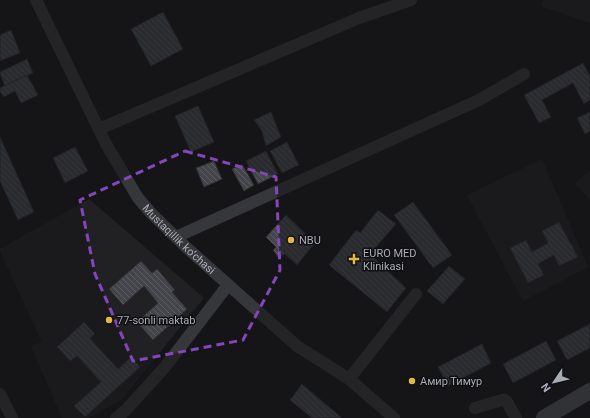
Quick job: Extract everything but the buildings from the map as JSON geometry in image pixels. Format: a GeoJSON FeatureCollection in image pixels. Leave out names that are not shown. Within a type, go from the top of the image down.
{"type":"FeatureCollection","features":[{"type":"Feature","properties":{"kind":"main road"},"geometry":{"type":"LineString","coordinates":[[544,418],[590,391]]}},
{"type":"Feature","properties":{"kind":"street","name":"Mustaqillik ko‘chasi"},"geometry":{"type":"LineString","coordinates":[[36,0],[106,144],[138,198],[151,213],[187,248],[297,346],[349,379],[394,418]]}},
{"type":"Feature","properties":{"kind":"street"},"geometry":{"type":"LineString","coordinates":[[99,129],[359,18],[412,0]]}},
{"type":"Feature","properties":{"kind":"street"},"geometry":{"type":"LineString","coordinates":[[176,237],[479,100],[524,74]]}},
{"type":"Feature","properties":{"kind":"street"},"geometry":{"type":"LineString","coordinates":[[116,418],[125,411],[165,367],[228,285]]}},
{"type":"Feature","properties":{"kind":"street"},"geometry":{"type":"LineString","coordinates":[[349,379],[416,294]]}},
{"type":"Feature","properties":{"kind":"street"},"geometry":{"type":"LineString","coordinates":[[0,394],[12,418]]}},
{"type":"Feature","properties":{"kind":"street"},"geometry":{"type":"LineString","coordinates":[[475,408],[505,400],[508,402],[516,418]]}},
{"type":"Feature","properties":{"kind":"highlighted area"},"geometry":{"type":"Polygon","coordinates":[[[185,151],[276,177],[280,270],[243,340],[133,361],[95,274],[80,200],[185,151]]]}},
{"type":"Feature","properties":{"kind":"shaded area"},"geometry":{"type":"Polygon","coordinates":[[[543,0],[590,0],[590,23],[541,6],[543,0]]]}},
{"type":"Feature","properties":{"kind":"shaded area"},"geometry":{"type":"Polygon","coordinates":[[[542,159],[588,267],[523,301],[467,195],[542,159]]]}},
{"type":"Feature","properties":{"kind":"shaded area"},"geometry":{"type":"Polygon","coordinates":[[[590,171],[590,200],[575,183],[590,171]]]}},
{"type":"Feature","properties":{"kind":"shaded area","name":"77-sonli maktab"},"geometry":{"type":"Polygon","coordinates":[[[89,199],[204,298],[121,400],[89,418],[62,418],[31,346],[42,342],[0,249],[89,199]]]}},
{"type":"Feature","properties":{"kind":"place","name":"NBU"},"geometry":{"type":"Point","coordinates":[291,240]}},
{"type":"Feature","properties":{"kind":"place","name":"EURO MED Klinikasi"},"geometry":{"type":"Point","coordinates":[354,259]}},
{"type":"Feature","properties":{"kind":"place","name":"77-sonli maktab"},"geometry":{"type":"Point","coordinates":[109,320]}},
{"type":"Feature","properties":{"kind":"place","name":"Амир Тимур"},"geometry":{"type":"Point","coordinates":[412,381]}}]}
